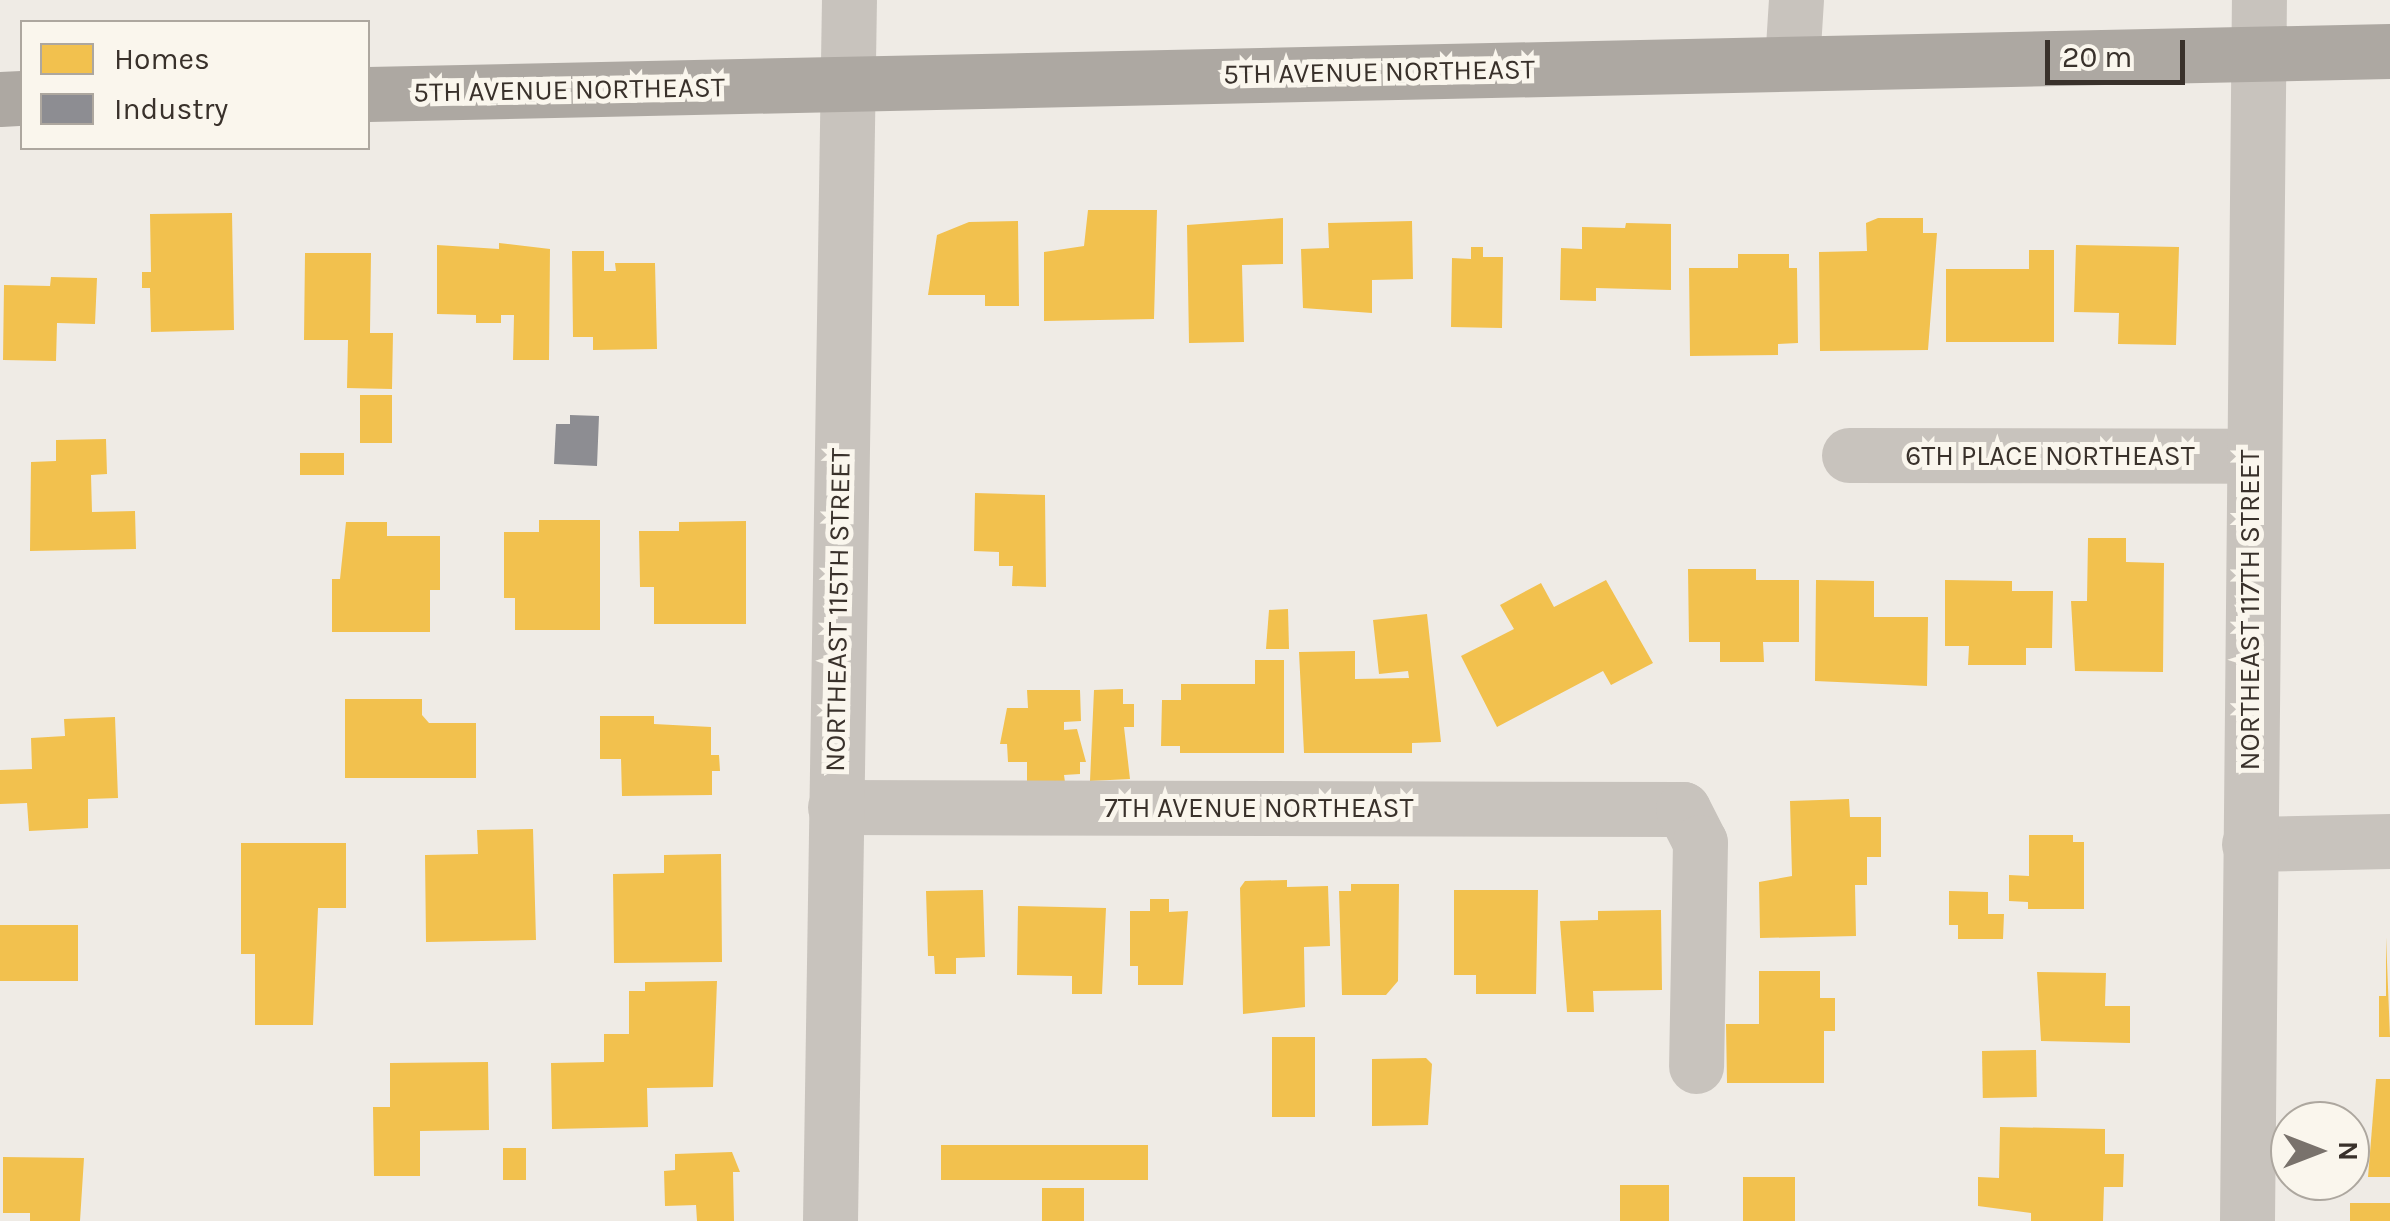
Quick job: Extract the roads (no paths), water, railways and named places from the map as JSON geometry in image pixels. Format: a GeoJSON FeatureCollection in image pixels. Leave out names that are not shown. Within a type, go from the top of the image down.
{"type":"FeatureCollection","features":[{"type":"Feature","properties":{"kind":"main road","name":"5TH AVENUE NORTHEAST"},"geometry":{"type":"LineString","coordinates":[[370,94],[2390,51]]}},
{"type":"Feature","properties":{"kind":"street","name":"NORTHEAST 115TH STREET"},"geometry":{"type":"LineString","coordinates":[[830,1221],[849,0]]}},
{"type":"Feature","properties":{"kind":"street"},"geometry":{"type":"LineString","coordinates":[[1792,63],[1796,0]]}},
{"type":"Feature","properties":{"kind":"street","name":"NORTHEAST 117TH STREET"},"geometry":{"type":"LineString","coordinates":[[2247,1221],[2251,456],[2259,0]]}},
{"type":"Feature","properties":{"kind":"street","name":"6TH PLACE NORTHEAST"},"geometry":{"type":"LineString","coordinates":[[1848,456],[2251,456]]}},
{"type":"Feature","properties":{"kind":"street","name":"7TH AVENUE NORTHEAST"},"geometry":{"type":"LineString","coordinates":[[835,808],[1683,810],[1700,842],[1696,1066]]}},
{"type":"Feature","properties":{"kind":"street"},"geometry":{"type":"LineString","coordinates":[[2249,844],[2390,841]]}}]}
